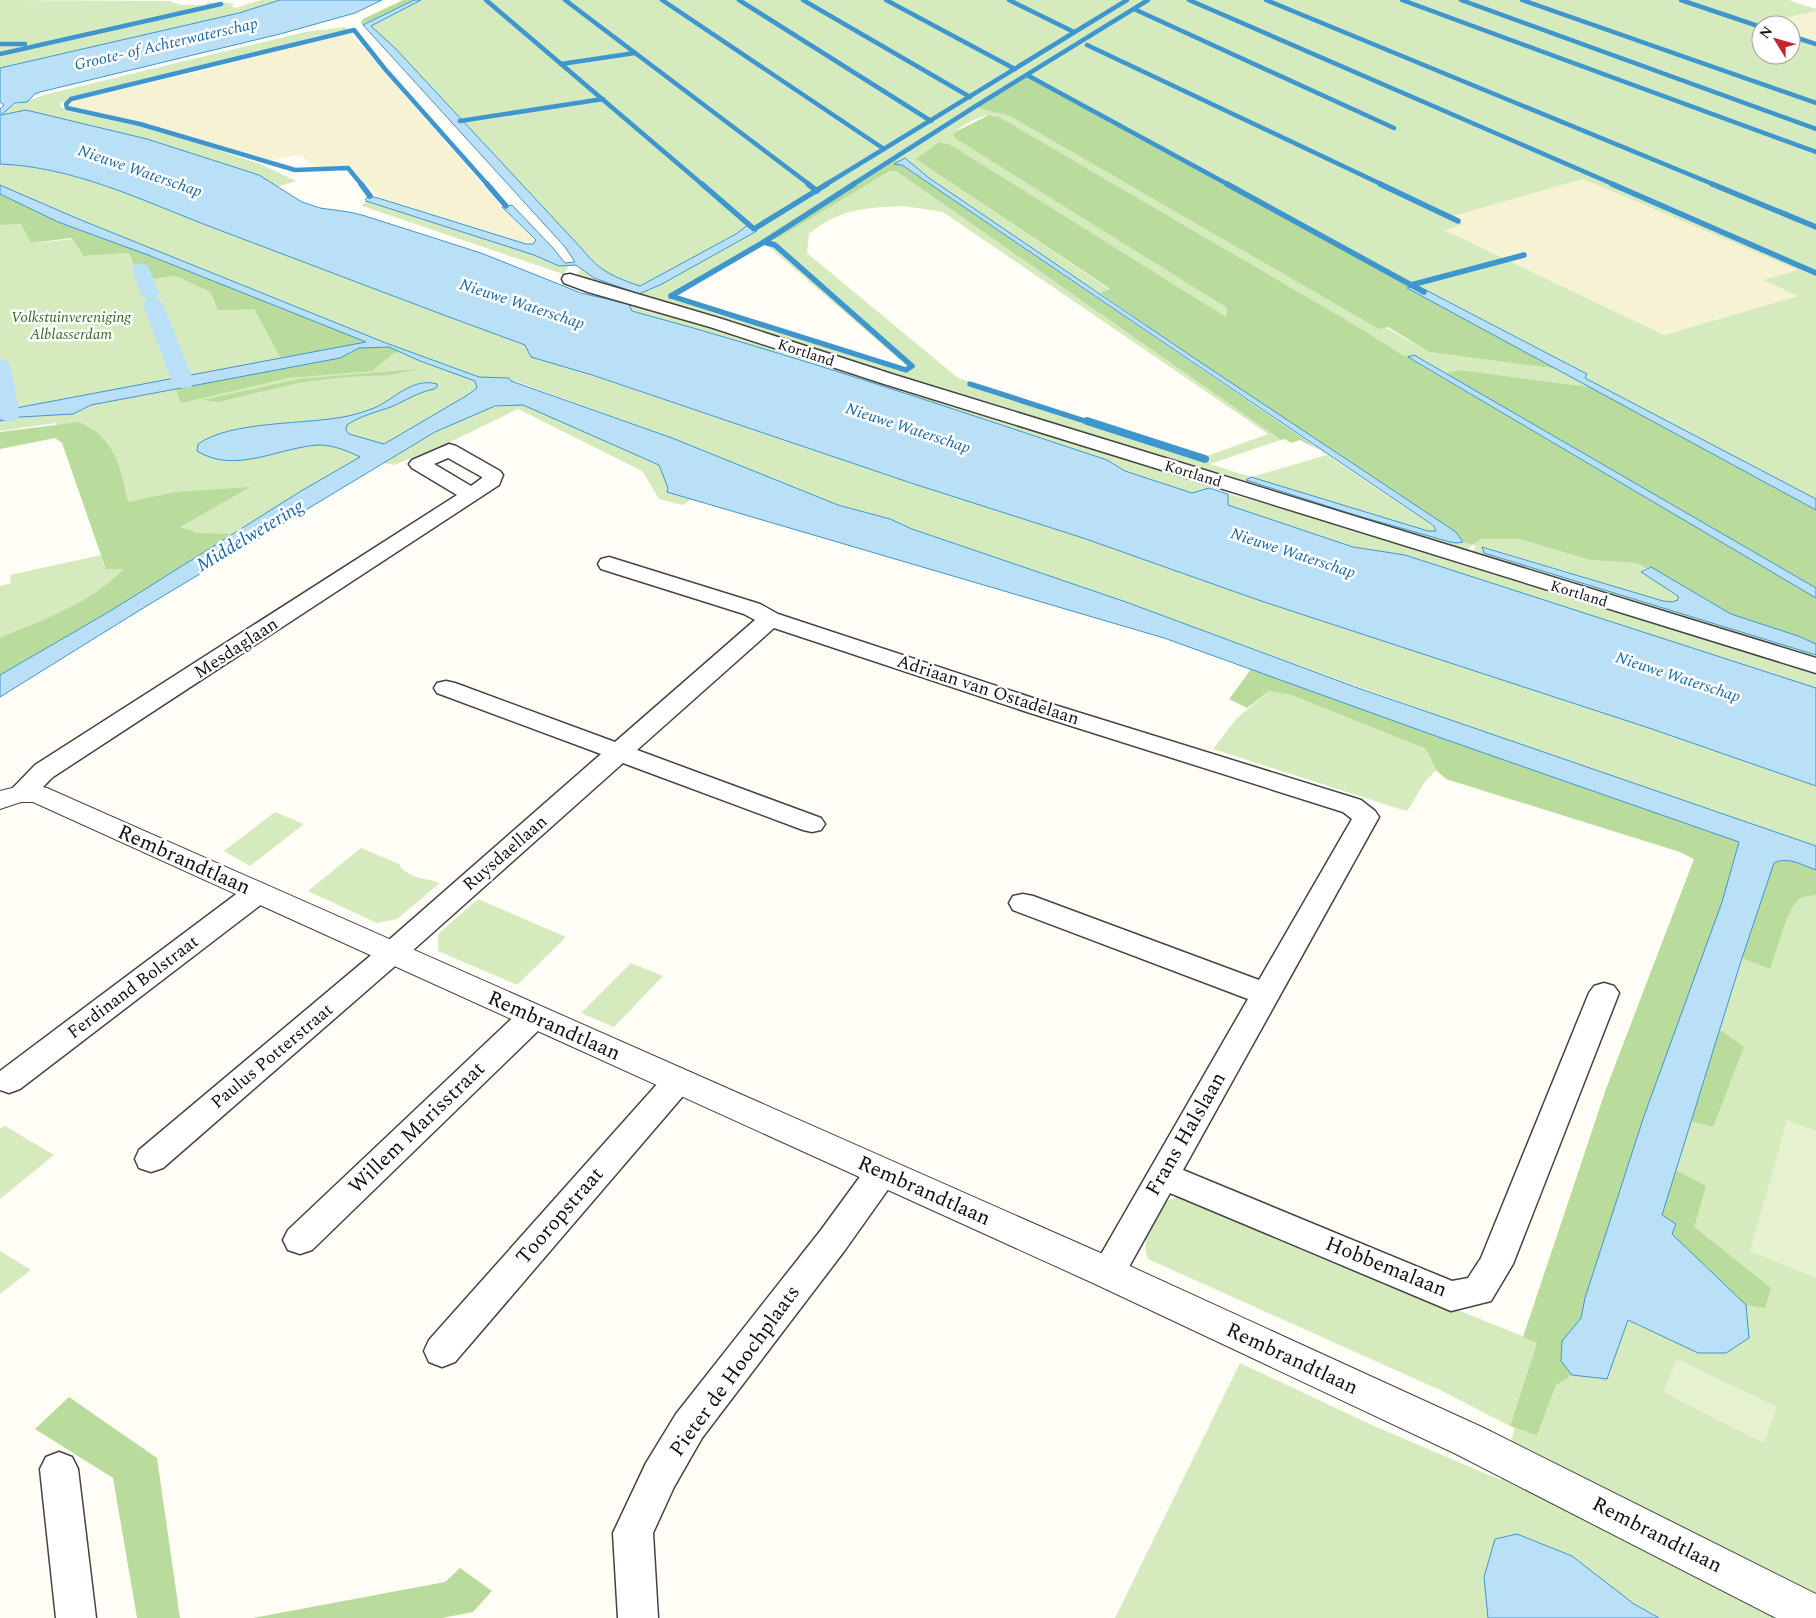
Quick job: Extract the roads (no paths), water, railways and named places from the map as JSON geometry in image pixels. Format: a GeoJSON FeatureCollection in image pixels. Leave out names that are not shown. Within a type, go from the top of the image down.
{"type":"FeatureCollection","features":[{"type":"Feature","properties":{"kind":"street","name":"Kortland"},"geometry":{"type":"LineString","coordinates":[[570,279],[594,288],[716,323],[888,380],[1816,666]]}},
{"type":"Feature","properties":{"kind":"street","name":"Mesdaglaan"},"geometry":{"type":"LineString","coordinates":[[10,797],[44,771],[295,610],[471,494]]}},
{"type":"Feature","properties":{"kind":"street","name":"Adriaan van Ostadelaan"},"geometry":{"type":"LineString","coordinates":[[609,564],[752,609],[770,619],[1045,710],[1352,806],[1366,817]]}},
{"type":"Feature","properties":{"kind":"street","name":"Ruysdaellaan"},"geometry":{"type":"LineString","coordinates":[[392,953],[770,619]]}},
{"type":"Feature","properties":{"kind":"street"},"geometry":{"type":"LineString","coordinates":[[446,688],[812,824]]}},
{"type":"Feature","properties":{"kind":"street","name":"Rembrandtlaan"},"geometry":{"type":"LineString","coordinates":[[10,797],[37,794],[1108,1273],[1470,1442],[1816,1616]]}},
{"type":"Feature","properties":{"kind":"street","name":"Frans Halslaan"},"geometry":{"type":"LineString","coordinates":[[1108,1273],[1366,817]]}},
{"type":"Feature","properties":{"kind":"street","name":"Ferdinand Bolstraat"},"geometry":{"type":"LineString","coordinates":[[10,1081],[257,893]]}},
{"type":"Feature","properties":{"kind":"street"},"geometry":{"type":"LineString","coordinates":[[1023,903],[1266,994]]}},
{"type":"Feature","properties":{"kind":"street","name":"Paulus Potterstraat"},"geometry":{"type":"LineString","coordinates":[[151,1159],[392,953]]}},
{"type":"Feature","properties":{"kind":"street","name":"Hobbemalaan"},"geometry":{"type":"LineString","coordinates":[[1162,1175],[1451,1296],[1478,1291],[1496,1264],[1604,993]]}},
{"type":"Feature","properties":{"kind":"street","name":"Willem Marisstraat"},"geometry":{"type":"LineString","coordinates":[[300,1240],[533,1016]]}},
{"type":"Feature","properties":{"kind":"street","name":"Tooropstraat"},"geometry":{"type":"LineString","coordinates":[[442,1351],[678,1081]]}},
{"type":"Feature","properties":{"kind":"street","name":"Pieter de Hoochplaats"},"geometry":{"type":"LineString","coordinates":[[638,1618],[633,1533],[660,1474],[689,1426],[833,1240],[882,1172]]}},
{"type":"Feature","properties":{"kind":"street"},"geometry":{"type":"LineString","coordinates":[[59,1469],[76,1618]]}},
{"type":"Feature","properties":{"kind":"water"},"geometry":{"type":"Polygon","coordinates":[[[280,0],[382,0],[355,13],[280,34],[40,92],[27,102],[15,103],[1,115],[26,110],[147,139],[259,175],[302,202],[320,208],[362,215],[481,253],[581,293],[629,304],[632,311],[752,345],[930,401],[1107,460],[1125,471],[1192,493],[1209,488],[1228,494],[1228,505],[1353,547],[1405,555],[1816,688],[1816,786],[1649,728],[1261,601],[1083,538],[914,484],[592,375],[531,357],[525,345],[105,186],[54,171],[0,164],[0,109],[4,105],[0,102],[0,68],[239,13],[280,0]]]}},
{"type":"Feature","properties":{"kind":"water"},"geometry":{"type":"Polygon","coordinates":[[[414,0],[421,0],[371,26],[395,48],[602,269],[616,277],[640,286],[736,234],[749,224],[757,231],[662,284],[639,294],[594,278],[576,265],[559,266],[534,255],[366,201],[366,198],[370,196],[378,198],[526,244],[533,244],[536,240],[502,207],[512,205],[565,263],[575,262],[565,247],[363,25],[414,0]]]}},
{"type":"Feature","properties":{"kind":"water"},"geometry":{"type":"Polygon","coordinates":[[[905,158],[929,178],[1200,362],[1456,532],[1463,542],[1450,542],[1355,515],[1246,480],[1251,477],[1428,531],[1436,531],[1434,526],[902,165],[894,164],[905,158]]]}},
{"type":"Feature","properties":{"kind":"water","name":"Middelwetering"},"geometry":{"type":"Polygon","coordinates":[[[0,185],[76,218],[386,343],[479,377],[509,378],[511,381],[672,438],[838,505],[890,519],[912,529],[1126,602],[1358,688],[1816,846],[1816,870],[1784,860],[1774,863],[1742,958],[1662,1215],[1676,1224],[1672,1234],[1746,1305],[1749,1338],[1726,1353],[1698,1353],[1628,1320],[1607,1379],[1572,1375],[1561,1361],[1562,1341],[1581,1318],[1585,1298],[1644,1116],[1722,902],[1739,842],[1444,739],[1164,638],[667,492],[668,488],[659,465],[523,405],[495,406],[435,432],[0,697],[0,675],[112,610],[301,491],[360,457],[330,446],[319,445],[258,458],[227,460],[212,458],[197,451],[198,444],[213,436],[250,427],[331,419],[351,415],[374,408],[412,386],[428,383],[437,384],[437,387],[434,389],[347,425],[346,430],[349,434],[384,444],[477,388],[475,381],[420,361],[389,347],[359,348],[340,358],[91,405],[73,414],[20,417],[0,421],[0,411],[366,342],[148,255],[58,222],[0,194],[0,185]]]}},
{"type":"Feature","properties":{"kind":"water"},"geometry":{"type":"Polygon","coordinates":[[[1418,286],[1587,374],[1585,378],[1816,499],[1816,510],[1407,288],[1418,286]]]}},
{"type":"Feature","properties":{"kind":"water"},"geometry":{"type":"Polygon","coordinates":[[[1414,355],[1816,588],[1816,598],[1408,357],[1414,355]]]}},
{"type":"Feature","properties":{"kind":"water"},"geometry":{"type":"Polygon","coordinates":[[[1482,547],[1663,601],[1672,602],[1678,600],[1678,596],[1641,572],[1651,567],[1731,614],[1798,636],[1816,644],[1816,655],[1484,553],[1482,547]]]}},
{"type":"Feature","properties":{"kind":"water"},"geometry":{"type":"Polygon","coordinates":[[[1517,1534],[1572,1556],[1634,1604],[1659,1618],[1488,1618],[1484,1577],[1495,1539],[1517,1534]]]}},
{"type":"Feature","properties":{"kind":"waterway"},"geometry":{"type":"LineString","coordinates":[[486,0],[561,64]]}},
{"type":"Feature","properties":{"kind":"waterway"},"geometry":{"type":"LineString","coordinates":[[565,0],[810,185]]}},
{"type":"Feature","properties":{"kind":"waterway"},"geometry":{"type":"LineString","coordinates":[[662,0],[884,149]]}},
{"type":"Feature","properties":{"kind":"waterway"},"geometry":{"type":"LineString","coordinates":[[739,0],[930,121]]}},
{"type":"Feature","properties":{"kind":"waterway"},"geometry":{"type":"LineString","coordinates":[[803,0],[969,97]]}},
{"type":"Feature","properties":{"kind":"waterway"},"geometry":{"type":"LineString","coordinates":[[886,0],[1015,69]]}},
{"type":"Feature","properties":{"kind":"waterway"},"geometry":{"type":"LineString","coordinates":[[1009,0],[1074,32]]}},
{"type":"Feature","properties":{"kind":"waterway"},"geometry":{"type":"LineString","coordinates":[[1015,69],[1127,0]]}},
{"type":"Feature","properties":{"kind":"waterway"},"geometry":{"type":"LineString","coordinates":[[852,185],[1148,0]]}},
{"type":"Feature","properties":{"kind":"waterway"},"geometry":{"type":"LineString","coordinates":[[1189,0],[1615,185]]}},
{"type":"Feature","properties":{"kind":"waterway"},"geometry":{"type":"LineString","coordinates":[[1266,0],[1715,185]]}},
{"type":"Feature","properties":{"kind":"waterway"},"geometry":{"type":"LineString","coordinates":[[1402,0],[1816,152]]}},
{"type":"Feature","properties":{"kind":"waterway"},"geometry":{"type":"LineString","coordinates":[[1461,0],[1816,129]]}},
{"type":"Feature","properties":{"kind":"waterway"},"geometry":{"type":"LineString","coordinates":[[1522,0],[1816,103]]}},
{"type":"Feature","properties":{"kind":"waterway"},"geometry":{"type":"LineString","coordinates":[[1681,0],[1751,24]]}},
{"type":"Feature","properties":{"kind":"waterway"},"geometry":{"type":"LineString","coordinates":[[0,54],[221,4]]}},
{"type":"Feature","properties":{"kind":"waterway"},"geometry":{"type":"LineString","coordinates":[[1134,9],[1394,128]]}},
{"type":"Feature","properties":{"kind":"waterway"},"geometry":{"type":"LineString","coordinates":[[362,185],[348,168],[295,170],[140,124],[67,108],[66,104],[71,99],[354,30],[385,69],[488,185]]}},
{"type":"Feature","properties":{"kind":"waterway"},"geometry":{"type":"LineString","coordinates":[[1801,39],[1816,44]]}},
{"type":"Feature","properties":{"kind":"waterway"},"geometry":{"type":"LineString","coordinates":[[0,44],[25,44]]}},
{"type":"Feature","properties":{"kind":"waterway"},"geometry":{"type":"LineString","coordinates":[[1087,45],[1383,185]]}},
{"type":"Feature","properties":{"kind":"waterway"},"geometry":{"type":"LineString","coordinates":[[561,64],[635,53]]}},
{"type":"Feature","properties":{"kind":"waterway"},"geometry":{"type":"LineString","coordinates":[[561,64],[602,99]]}},
{"type":"Feature","properties":{"kind":"waterway"},"geometry":{"type":"LineString","coordinates":[[969,97],[1015,69]]}},
{"type":"Feature","properties":{"kind":"waterway"},"geometry":{"type":"LineString","coordinates":[[1027,75],[1229,185]]}},
{"type":"Feature","properties":{"kind":"waterway"},"geometry":{"type":"LineString","coordinates":[[930,121],[969,97]]}},
{"type":"Feature","properties":{"kind":"waterway"},"geometry":{"type":"LineString","coordinates":[[460,121],[602,99]]}},
{"type":"Feature","properties":{"kind":"waterway"},"geometry":{"type":"LineString","coordinates":[[602,99],[703,185]]}},
{"type":"Feature","properties":{"kind":"waterway"},"geometry":{"type":"LineString","coordinates":[[884,149],[930,121]]}},
{"type":"Feature","properties":{"kind":"waterway"},"geometry":{"type":"LineString","coordinates":[[825,185],[884,149]]}},
{"type":"Feature","properties":{"kind":"waterway"},"geometry":{"type":"LineString","coordinates":[[361,184],[370,196]]}},
{"type":"Feature","properties":{"kind":"waterway"},"geometry":{"type":"LineString","coordinates":[[487,184],[506,206]]}},
{"type":"Feature","properties":{"kind":"waterway"},"geometry":{"type":"LineString","coordinates":[[702,184],[754,229],[816,191]]}},
{"type":"Feature","properties":{"kind":"waterway"},"geometry":{"type":"LineString","coordinates":[[808,184],[816,191]]}},
{"type":"Feature","properties":{"kind":"waterway"},"geometry":{"type":"LineString","coordinates":[[816,191],[827,184]]}},
{"type":"Feature","properties":{"kind":"waterway"},"geometry":{"type":"LineString","coordinates":[[764,242],[854,184]]}},
{"type":"Feature","properties":{"kind":"waterway"},"geometry":{"type":"LineString","coordinates":[[1227,184],[1411,285]]}},
{"type":"Feature","properties":{"kind":"waterway"},"geometry":{"type":"LineString","coordinates":[[1380,184],[1458,221]]}},
{"type":"Feature","properties":{"kind":"waterway"},"geometry":{"type":"LineString","coordinates":[[1612,184],[1816,273]]}},
{"type":"Feature","properties":{"kind":"waterway"},"geometry":{"type":"LineString","coordinates":[[1712,184],[1816,227]]}},
{"type":"Feature","properties":{"kind":"waterway"},"geometry":{"type":"LineString","coordinates":[[764,242],[775,245],[912,366],[906,370],[671,296],[764,242]]}},
{"type":"Feature","properties":{"kind":"waterway"},"geometry":{"type":"LineString","coordinates":[[1411,285],[1524,255]]}},
{"type":"Feature","properties":{"kind":"waterway"},"geometry":{"type":"LineString","coordinates":[[141,269],[149,293]]}},
{"type":"Feature","properties":{"kind":"waterway"},"geometry":{"type":"LineString","coordinates":[[1411,285],[1424,292]]}},
{"type":"Feature","properties":{"kind":"waterway"},"geometry":{"type":"LineString","coordinates":[[153,304],[183,382]]}},
{"type":"Feature","properties":{"kind":"waterway"},"geometry":{"type":"LineString","coordinates":[[0,365],[9,415]]}},
{"type":"Feature","properties":{"kind":"waterway"},"geometry":{"type":"LineString","coordinates":[[970,384],[1091,423]]}},
{"type":"Feature","properties":{"kind":"waterway"},"geometry":{"type":"LineString","coordinates":[[1087,421],[1205,459]]}},
{"type":"Feature","properties":{"kind":"water label","name":"Groote- of Achterwaterschap"},"geometry":{"type":"Point","coordinates":[166,44]}},
{"type":"Feature","properties":{"kind":"water label","name":"Nieuwe Waterschap"},"geometry":{"type":"Point","coordinates":[140,171]}},
{"type":"Feature","properties":{"kind":"water label","name":"Nieuwe Waterschap"},"geometry":{"type":"Point","coordinates":[522,304]}},
{"type":"Feature","properties":{"kind":"water label","name":"Nieuwe Waterschap"},"geometry":{"type":"Point","coordinates":[908,428]}},
{"type":"Feature","properties":{"kind":"water label","name":"Nieuwe Waterschap"},"geometry":{"type":"Point","coordinates":[1293,553]}},
{"type":"Feature","properties":{"kind":"water label","name":"Nieuwe Waterschap"},"geometry":{"type":"Point","coordinates":[1678,677]}},
{"type":"Feature","properties":{"kind":"park label","name":"Volkstuinvereniging Alblasserdam"},"geometry":{"type":"Point","coordinates":[71,326]}}]}
